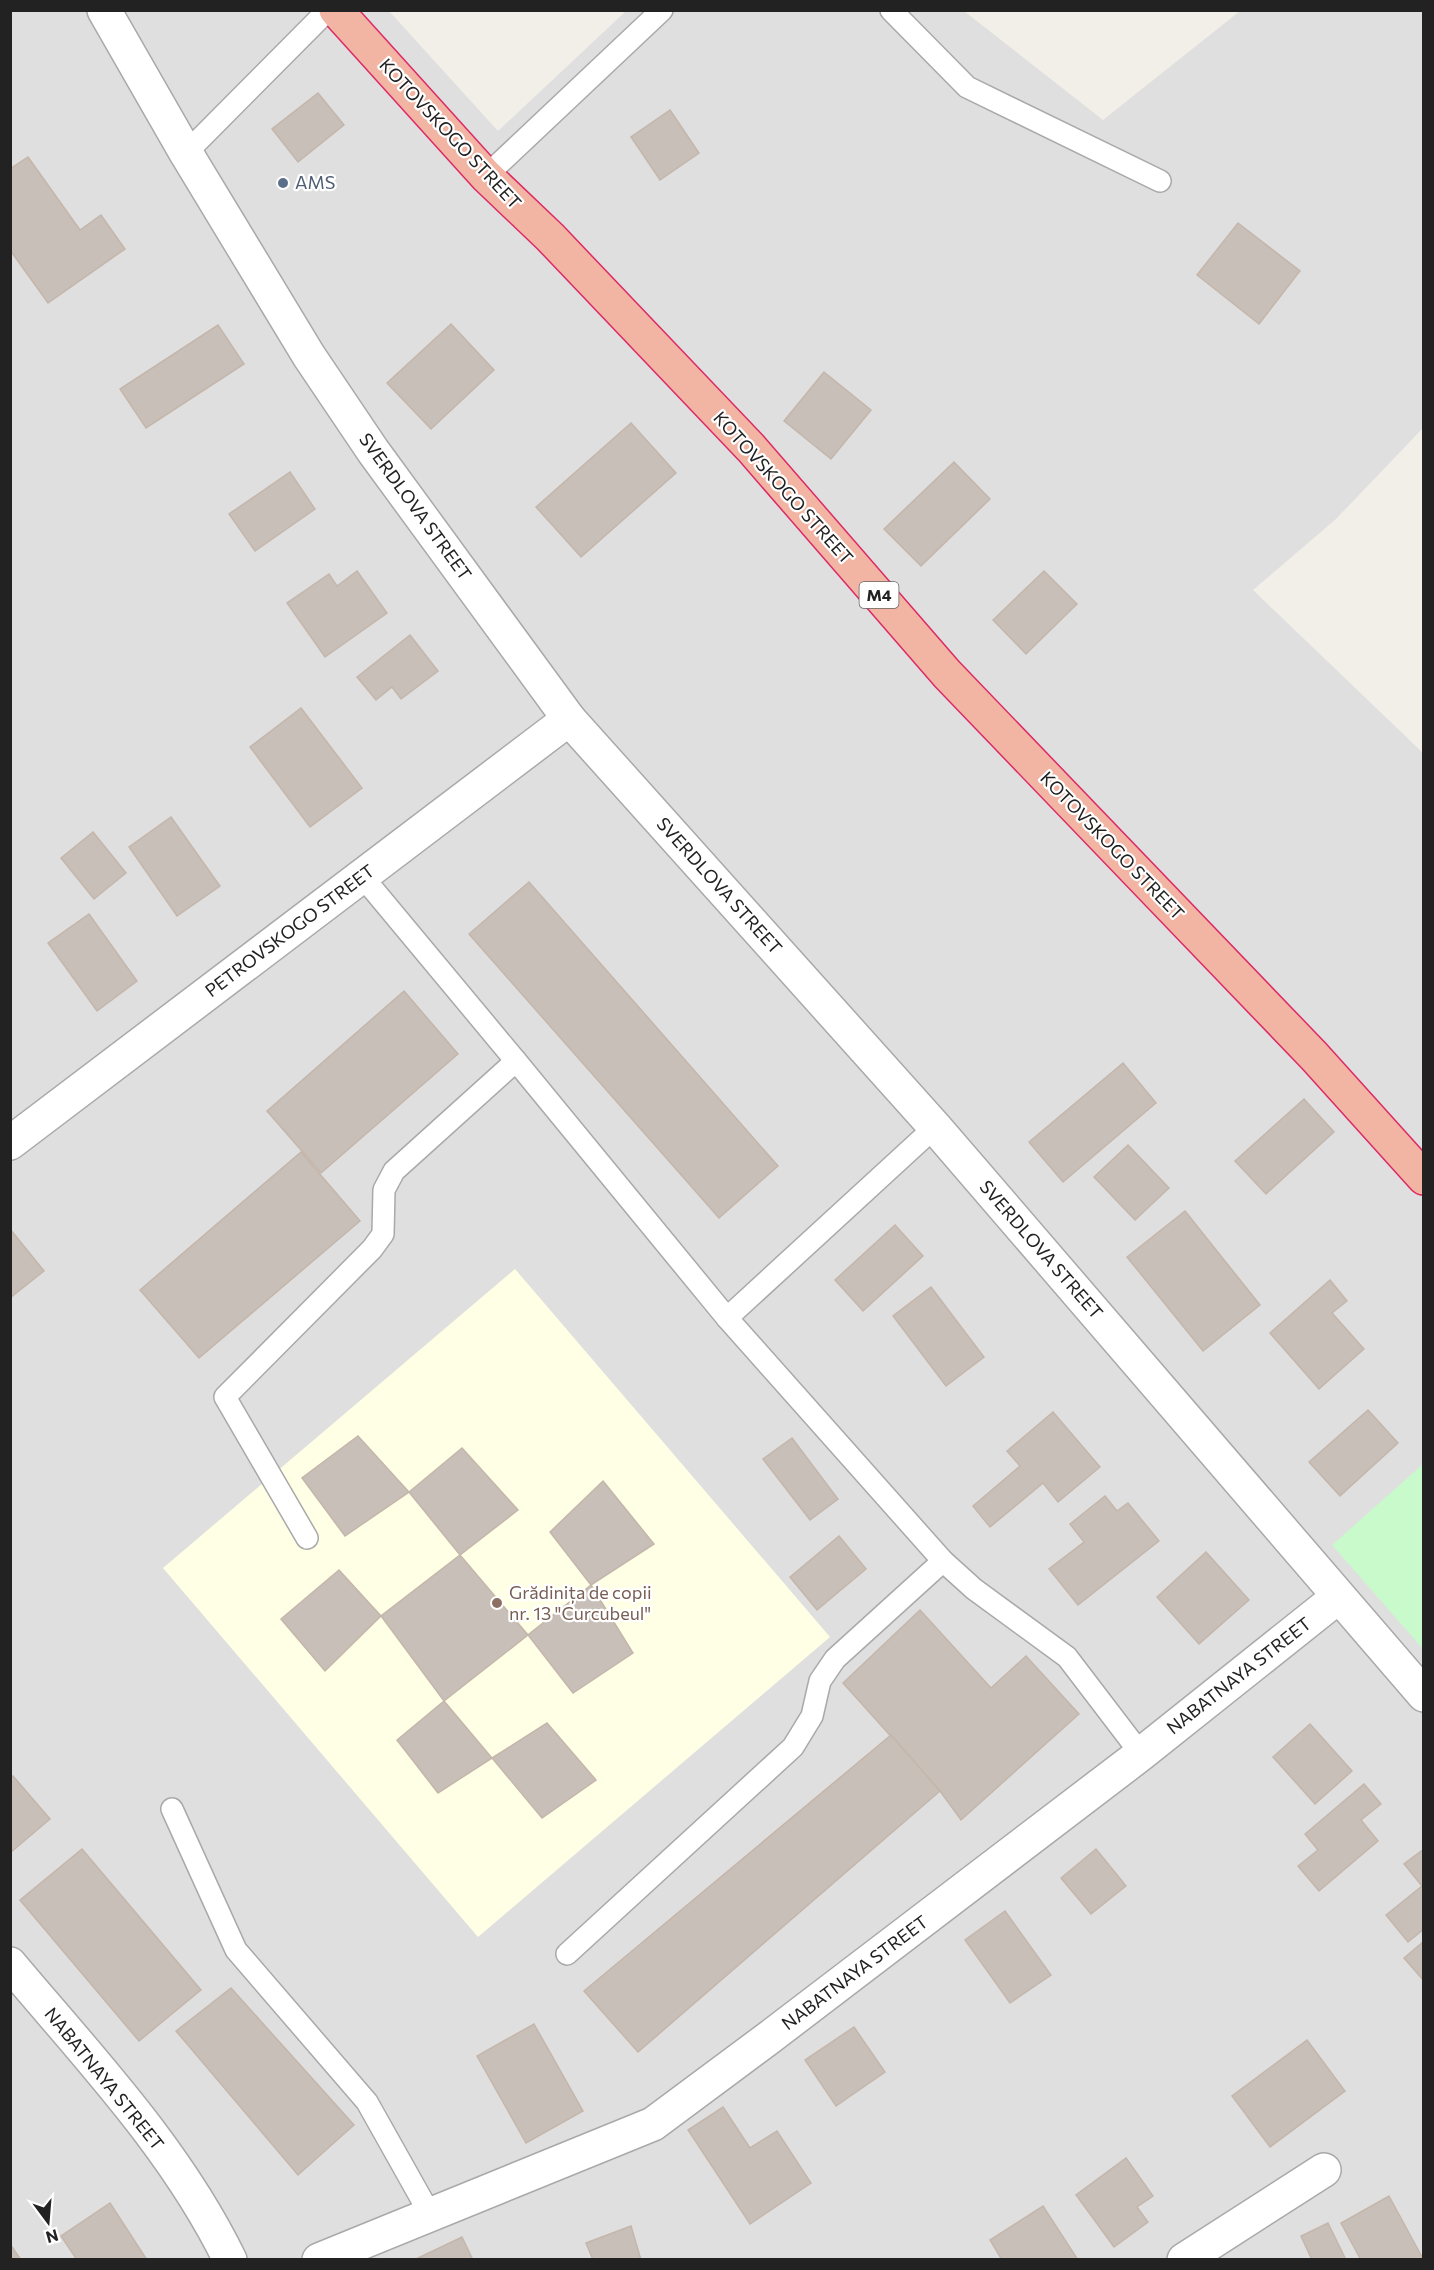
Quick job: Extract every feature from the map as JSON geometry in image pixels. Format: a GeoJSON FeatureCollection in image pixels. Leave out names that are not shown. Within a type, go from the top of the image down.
{"type":"FeatureCollection","features":[{"type":"Feature","properties":{"kind":"highway","name":"KOTOVSKOGO STREET"},"geometry":{"type":"LineString","coordinates":[[336,10],[486,176],[550,237],[751,448],[946,674],[1314,1056],[1424,1178]]}},
{"type":"Feature","properties":{"kind":"street","name":"SVERDLOVA STREET"},"geometry":{"type":"LineString","coordinates":[[104,10],[186,153],[322,375],[373,451],[569,718],[935,1127],[1338,1598],[1424,1695]]}},
{"type":"Feature","properties":{"kind":"street","name":"PETROVSKOGO STREET"},"geometry":{"type":"LineString","coordinates":[[10,1143],[569,718]]}},
{"type":"Feature","properties":{"kind":"street","name":"NABATNAYA STREET"},"geometry":{"type":"LineString","coordinates":[[319,2259],[653,2124],[1141,1754],[1338,1598]]}},
{"type":"Feature","properties":{"kind":"street","name":"NABATNAYA STREET"},"geometry":{"type":"LineString","coordinates":[[10,1964],[152,2133],[217,2234],[230,2259]]}},
{"type":"Feature","properties":{"kind":"street"},"geometry":{"type":"LineString","coordinates":[[1184,2259],[1323,2170]]}},
{"type":"Feature","properties":{"kind":"lane"},"geometry":{"type":"LineString","coordinates":[[186,153],[328,10]]}},
{"type":"Feature","properties":{"kind":"lane"},"geometry":{"type":"LineString","coordinates":[[486,176],[662,10]]}},
{"type":"Feature","properties":{"kind":"lane"},"geometry":{"type":"LineString","coordinates":[[891,10],[967,87],[1160,182]]}},
{"type":"Feature","properties":{"kind":"lane"},"geometry":{"type":"LineString","coordinates":[[362,876],[727,1318],[943,1561],[974,1589],[1067,1658],[1141,1754]]}},
{"type":"Feature","properties":{"kind":"lane"},"geometry":{"type":"LineString","coordinates":[[307,1538],[225,1397],[372,1249],[383,1234],[384,1190],[394,1170],[516,1061]]}},
{"type":"Feature","properties":{"kind":"lane"},"geometry":{"type":"LineString","coordinates":[[727,1318],[935,1127]]}},
{"type":"Feature","properties":{"kind":"lane"},"geometry":{"type":"LineString","coordinates":[[567,1954],[793,1747],[812,1716],[820,1681],[835,1659],[943,1561]]}},
{"type":"Feature","properties":{"kind":"lane"},"geometry":{"type":"LineString","coordinates":[[172,1809],[236,1950],[367,2102],[430,2216]]}},
{"type":"Feature","properties":{"kind":"shaded area"},"geometry":{"type":"Polygon","coordinates":[[[11,11],[389,11],[498,131],[626,11],[964,11],[1103,120],[1240,11],[1423,11],[1423,428],[1336,519],[1253,590],[1423,753],[1423,2259],[11,2260],[11,11]]]}},
{"type":"Feature","properties":{"kind":"shaded area","name":"Grădinița de copii nr. 13 \"Curcubeul\""},"geometry":{"type":"Polygon","coordinates":[[[515,1269],[830,1637],[478,1937],[163,1568],[515,1269]]]}},
{"type":"Feature","properties":{"kind":"green space"},"geometry":{"type":"Polygon","coordinates":[[[1423,1464],[1423,1649],[1332,1545],[1423,1464]]]}},
{"type":"Feature","properties":{"kind":"building"},"geometry":{"type":"Polygon","coordinates":[[[318,93],[344,125],[298,162],[272,129],[318,93]]]}},
{"type":"Feature","properties":{"kind":"building"},"geometry":{"type":"Polygon","coordinates":[[[670,110],[699,153],[660,180],[631,137],[670,110]]]}},
{"type":"Feature","properties":{"kind":"building"},"geometry":{"type":"Polygon","coordinates":[[[28,157],[80,230],[101,215],[125,249],[48,303],[10,250],[10,169],[28,157]]]}},
{"type":"Feature","properties":{"kind":"building"},"geometry":{"type":"Polygon","coordinates":[[[1238,223],[1300,271],[1259,324],[1197,275],[1238,223]]]}},
{"type":"Feature","properties":{"kind":"building"},"geometry":{"type":"Polygon","coordinates":[[[451,324],[494,370],[431,429],[387,383],[451,324]]]}},
{"type":"Feature","properties":{"kind":"building"},"geometry":{"type":"Polygon","coordinates":[[[218,325],[244,364],[146,428],[120,389],[218,325]]]}},
{"type":"Feature","properties":{"kind":"building"},"geometry":{"type":"Polygon","coordinates":[[[824,372],[871,410],[831,459],[784,421],[824,372]]]}},
{"type":"Feature","properties":{"kind":"building"},"geometry":{"type":"Polygon","coordinates":[[[631,423],[676,473],[581,557],[536,507],[631,423]]]}},
{"type":"Feature","properties":{"kind":"building"},"geometry":{"type":"Polygon","coordinates":[[[954,462],[990,499],[921,566],[884,529],[954,462]]]}},
{"type":"Feature","properties":{"kind":"building"},"geometry":{"type":"Polygon","coordinates":[[[290,472],[315,509],[255,551],[229,514],[290,472]]]}},
{"type":"Feature","properties":{"kind":"building"},"geometry":{"type":"Polygon","coordinates":[[[357,571],[387,613],[325,657],[287,603],[329,574],[337,586],[357,571]]]}},
{"type":"Feature","properties":{"kind":"building"},"geometry":{"type":"Polygon","coordinates":[[[1044,571],[1077,604],[1026,654],[993,620],[1044,571]]]}},
{"type":"Feature","properties":{"kind":"building"},"geometry":{"type":"Polygon","coordinates":[[[410,635],[438,671],[401,699],[392,687],[376,700],[357,677],[410,635]]]}},
{"type":"Feature","properties":{"kind":"building"},"geometry":{"type":"Polygon","coordinates":[[[301,708],[362,788],[310,827],[250,747],[301,708]]]}},
{"type":"Feature","properties":{"kind":"building"},"geometry":{"type":"Polygon","coordinates":[[[171,817],[220,886],[177,916],[129,847],[171,817]]]}},
{"type":"Feature","properties":{"kind":"building"},"geometry":{"type":"Polygon","coordinates":[[[93,832],[126,873],[94,899],[61,858],[93,832]]]}},
{"type":"Feature","properties":{"kind":"building"},"geometry":{"type":"Polygon","coordinates":[[[529,882],[778,1166],[719,1218],[469,934],[529,882]]]}},
{"type":"Feature","properties":{"kind":"building"},"geometry":{"type":"Polygon","coordinates":[[[89,914],[137,981],[97,1011],[48,943],[89,914]]]}},
{"type":"Feature","properties":{"kind":"building"},"geometry":{"type":"Polygon","coordinates":[[[404,991],[458,1054],[321,1173],[267,1111],[404,991]]]}},
{"type":"Feature","properties":{"kind":"building"},"geometry":{"type":"Polygon","coordinates":[[[1123,1063],[1156,1103],[1063,1182],[1029,1142],[1123,1063]]]}},
{"type":"Feature","properties":{"kind":"building"},"geometry":{"type":"Polygon","coordinates":[[[1304,1099],[1334,1132],[1266,1194],[1235,1161],[1304,1099]]]}},
{"type":"Feature","properties":{"kind":"building"},"geometry":{"type":"Polygon","coordinates":[[[1128,1145],[1169,1188],[1135,1220],[1094,1177],[1128,1145]]]}},
{"type":"Feature","properties":{"kind":"building"},"geometry":{"type":"Polygon","coordinates":[[[301,1152],[360,1221],[199,1358],[140,1290],[301,1152]]]}},
{"type":"Feature","properties":{"kind":"building"},"geometry":{"type":"Polygon","coordinates":[[[1185,1211],[1260,1305],[1203,1351],[1127,1257],[1185,1211]]]}},
{"type":"Feature","properties":{"kind":"building"},"geometry":{"type":"Polygon","coordinates":[[[895,1225],[923,1256],[863,1311],[835,1280],[895,1225]]]}},
{"type":"Feature","properties":{"kind":"building"},"geometry":{"type":"Polygon","coordinates":[[[10,1229],[44,1271],[10,1298],[10,1229]]]}},
{"type":"Feature","properties":{"kind":"building"},"geometry":{"type":"Polygon","coordinates":[[[1330,1280],[1347,1301],[1332,1313],[1364,1349],[1319,1389],[1270,1333],[1330,1280]]]}},
{"type":"Feature","properties":{"kind":"building"},"geometry":{"type":"Polygon","coordinates":[[[931,1287],[984,1357],[946,1386],[893,1316],[931,1287]]]}},
{"type":"Feature","properties":{"kind":"building"},"geometry":{"type":"Polygon","coordinates":[[[1368,1410],[1398,1443],[1340,1496],[1309,1462],[1368,1410]]]}},
{"type":"Feature","properties":{"kind":"building"},"geometry":{"type":"Polygon","coordinates":[[[1053,1412],[1100,1467],[1058,1502],[1043,1483],[990,1527],[973,1506],[1020,1466],[1007,1451],[1053,1412]]]}},
{"type":"Feature","properties":{"kind":"building"},"geometry":{"type":"Polygon","coordinates":[[[358,1436],[409,1492],[345,1536],[302,1478],[358,1436]]]}},
{"type":"Feature","properties":{"kind":"building"},"geometry":{"type":"Polygon","coordinates":[[[792,1438],[838,1499],[810,1520],[763,1459],[792,1438]]]}},
{"type":"Feature","properties":{"kind":"building"},"geometry":{"type":"Polygon","coordinates":[[[462,1448],[518,1510],[460,1555],[409,1492],[462,1448]]]}},
{"type":"Feature","properties":{"kind":"building"},"geometry":{"type":"Polygon","coordinates":[[[603,1481],[654,1544],[591,1585],[550,1532],[603,1481]]]}},
{"type":"Feature","properties":{"kind":"building"},"geometry":{"type":"Polygon","coordinates":[[[1105,1496],[1117,1511],[1128,1503],[1159,1541],[1078,1605],[1049,1569],[1084,1542],[1070,1524],[1105,1496]]]}},
{"type":"Feature","properties":{"kind":"building"},"geometry":{"type":"Polygon","coordinates":[[[839,1536],[866,1569],[817,1610],[790,1577],[839,1536]]]}},
{"type":"Feature","properties":{"kind":"building"},"geometry":{"type":"Polygon","coordinates":[[[1206,1552],[1249,1600],[1199,1644],[1157,1597],[1206,1552]]]}},
{"type":"Feature","properties":{"kind":"building"},"geometry":{"type":"Polygon","coordinates":[[[460,1555],[528,1635],[444,1701],[381,1616],[460,1555]]]}},
{"type":"Feature","properties":{"kind":"building"},"geometry":{"type":"Polygon","coordinates":[[[339,1570],[381,1616],[325,1671],[281,1619],[339,1570]]]}},
{"type":"Feature","properties":{"kind":"building"},"geometry":{"type":"Polygon","coordinates":[[[591,1585],[633,1653],[573,1693],[528,1635],[591,1585]]]}},
{"type":"Feature","properties":{"kind":"building"},"geometry":{"type":"Polygon","coordinates":[[[920,1610],[991,1688],[1026,1656],[1079,1714],[961,1820],[940,1791],[843,1683],[920,1610]]]}},
{"type":"Feature","properties":{"kind":"building"},"geometry":{"type":"Polygon","coordinates":[[[444,1701],[492,1758],[438,1793],[397,1740],[444,1701]]]}},
{"type":"Feature","properties":{"kind":"building"},"geometry":{"type":"Polygon","coordinates":[[[547,1723],[596,1780],[542,1818],[492,1758],[547,1723]]]}},
{"type":"Feature","properties":{"kind":"building"},"geometry":{"type":"Polygon","coordinates":[[[1310,1724],[1352,1771],[1315,1804],[1273,1757],[1310,1724]]]}},
{"type":"Feature","properties":{"kind":"building"},"geometry":{"type":"Polygon","coordinates":[[[891,1735],[940,1791],[638,2052],[584,1991],[891,1735]]]}},
{"type":"Feature","properties":{"kind":"building"},"geometry":{"type":"Polygon","coordinates":[[[13,1776],[50,1819],[10,1853],[10,1778],[13,1776]]]}},
{"type":"Feature","properties":{"kind":"building"},"geometry":{"type":"Polygon","coordinates":[[[1364,1784],[1381,1804],[1361,1820],[1378,1841],[1319,1891],[1298,1866],[1318,1850],[1305,1834],[1364,1784]]]}},
{"type":"Feature","properties":{"kind":"building"},"geometry":{"type":"Polygon","coordinates":[[[82,1849],[201,1990],[139,2041],[20,1900],[82,1849]]]}},
{"type":"Feature","properties":{"kind":"building"},"geometry":{"type":"Polygon","coordinates":[[[1096,1849],[1126,1886],[1091,1914],[1061,1878],[1096,1849]]]}},
{"type":"Feature","properties":{"kind":"building"},"geometry":{"type":"Polygon","coordinates":[[[1424,1849],[1424,1929],[1408,1942],[1386,1915],[1422,1886],[1404,1864],[1424,1849]]]}},
{"type":"Feature","properties":{"kind":"building"},"geometry":{"type":"Polygon","coordinates":[[[1005,1911],[1051,1975],[1010,2003],[965,1940],[1005,1911]]]}},
{"type":"Feature","properties":{"kind":"building"},"geometry":{"type":"Polygon","coordinates":[[[1424,1941],[1424,1981],[1404,1958],[1424,1941]]]}},
{"type":"Feature","properties":{"kind":"building"},"geometry":{"type":"Polygon","coordinates":[[[231,1988],[354,2125],[298,2175],[176,2031],[231,1988]]]}},
{"type":"Feature","properties":{"kind":"building"},"geometry":{"type":"Polygon","coordinates":[[[534,2024],[583,2111],[526,2143],[477,2056],[534,2024]]]}},
{"type":"Feature","properties":{"kind":"building"},"geometry":{"type":"Polygon","coordinates":[[[854,2027],[885,2072],[836,2106],[805,2060],[854,2027]]]}},
{"type":"Feature","properties":{"kind":"building"},"geometry":{"type":"Polygon","coordinates":[[[1307,2040],[1345,2091],[1270,2147],[1232,2096],[1307,2040]]]}},
{"type":"Feature","properties":{"kind":"building"},"geometry":{"type":"Polygon","coordinates":[[[723,2107],[750,2148],[777,2131],[811,2183],[750,2224],[688,2130],[723,2107]]]}},
{"type":"Feature","properties":{"kind":"building"},"geometry":{"type":"Polygon","coordinates":[[[1126,2158],[1153,2196],[1137,2207],[1148,2222],[1114,2247],[1076,2195],[1126,2158]]]}},
{"type":"Feature","properties":{"kind":"building"},"geometry":{"type":"Polygon","coordinates":[[[1389,2196],[1422,2257],[1418,2260],[1361,2260],[1341,2223],[1389,2196]]]}},
{"type":"Feature","properties":{"kind":"building"},"geometry":{"type":"Polygon","coordinates":[[[110,2203],[147,2260],[77,2260],[61,2236],[110,2203]]]}},
{"type":"Feature","properties":{"kind":"building"},"geometry":{"type":"Polygon","coordinates":[[[1043,2206],[1078,2260],[1002,2260],[990,2240],[1043,2206]]]}},
{"type":"Feature","properties":{"kind":"building"},"geometry":{"type":"Polygon","coordinates":[[[1328,2223],[1346,2260],[1312,2260],[1301,2236],[1328,2223]]]}},
{"type":"Feature","properties":{"kind":"building"},"geometry":{"type":"Polygon","coordinates":[[[631,2226],[641,2260],[593,2260],[586,2243],[631,2226]]]}},
{"type":"Feature","properties":{"kind":"building"},"geometry":{"type":"Polygon","coordinates":[[[462,2237],[473,2260],[414,2260],[462,2237]]]}},
{"type":"Feature","properties":{"kind":"building"},"geometry":{"type":"Polygon","coordinates":[[[10,2244],[21,2260],[10,2260],[10,2244]]]}},
{"type":"Feature","properties":{"kind":"place","name":"AMS"},"geometry":{"type":"Point","coordinates":[283,183]}},
{"type":"Feature","properties":{"kind":"place","name":"Grădinița de copii nr. 13 \"Curcubeul\""},"geometry":{"type":"Point","coordinates":[497,1603]}}]}
